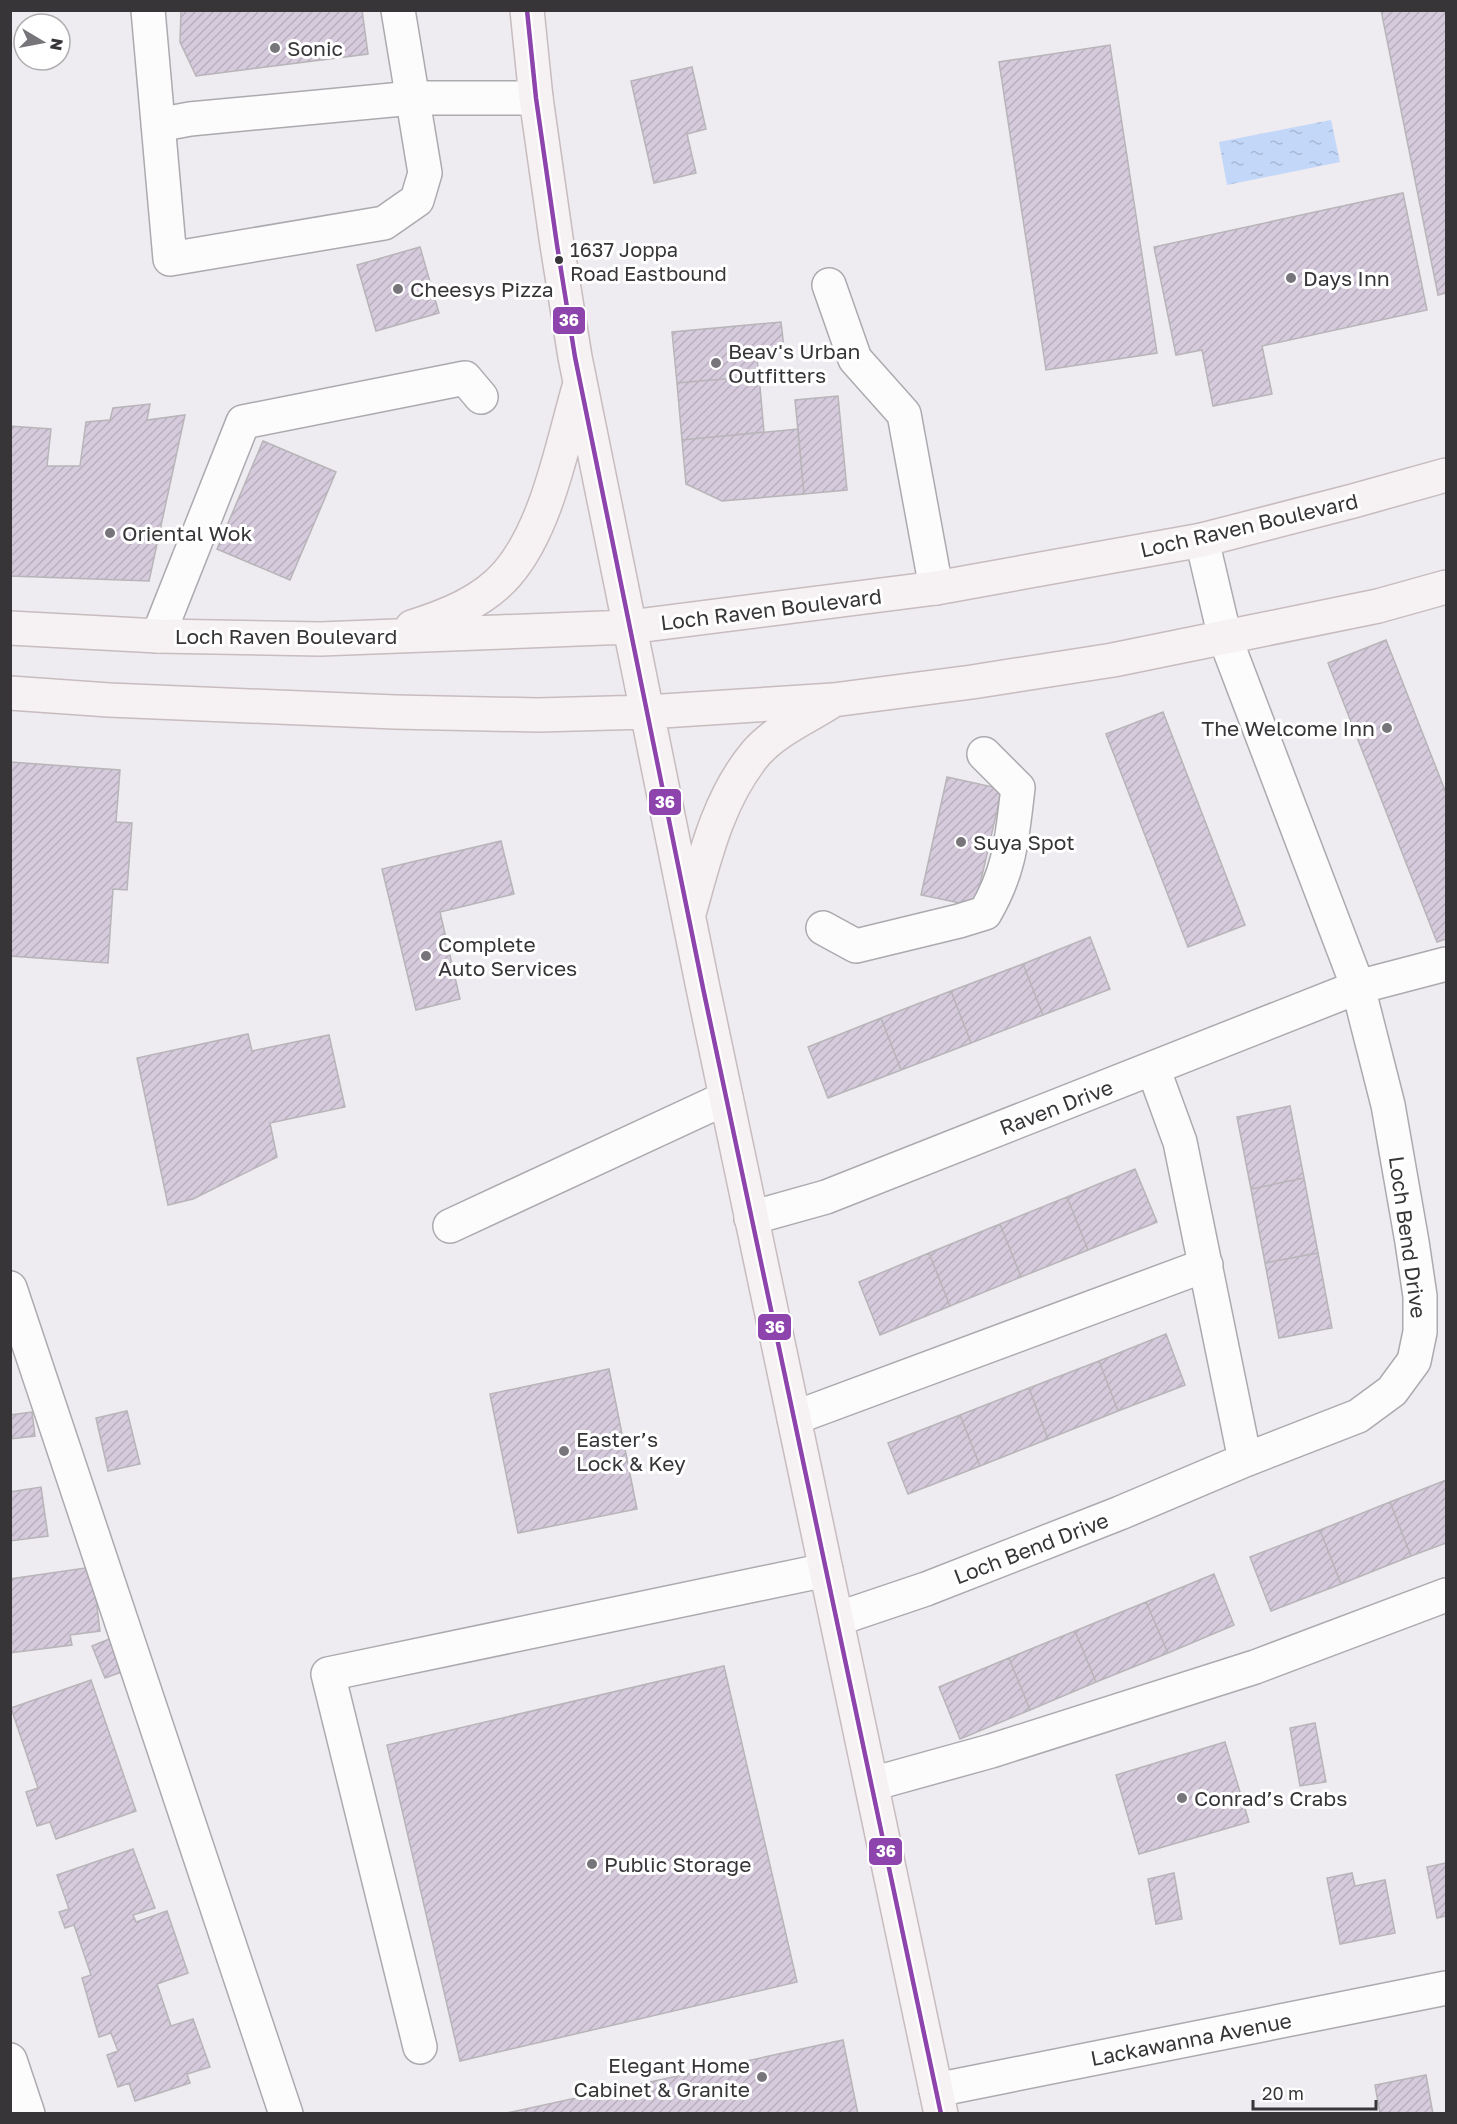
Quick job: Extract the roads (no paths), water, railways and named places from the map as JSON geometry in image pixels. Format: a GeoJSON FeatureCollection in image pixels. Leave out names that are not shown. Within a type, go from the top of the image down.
{"type":"FeatureCollection","features":[{"type":"Feature","properties":{"kind":"main road"},"geometry":{"type":"LineString","coordinates":[[534,14],[536,98],[580,383],[688,918],[939,2102]]}},
{"type":"Feature","properties":{"kind":"main road"},"geometry":{"type":"LineString","coordinates":[[376,639],[449,615],[480,597],[506,576],[522,553],[538,522],[580,383]]}},
{"type":"Feature","properties":{"kind":"main road","name":"Loch Raven Boulevard"},"geometry":{"type":"LineString","coordinates":[[10,628],[158,636],[376,639],[629,627],[936,588],[1202,540],[1446,475]]}},
{"type":"Feature","properties":{"kind":"main road"},"geometry":{"type":"LineString","coordinates":[[10,693],[109,700],[395,712],[550,715],[647,712],[833,700],[984,681],[1113,660],[1378,606],[1446,587]]}},
{"type":"Feature","properties":{"kind":"main road"},"geometry":{"type":"LineString","coordinates":[[688,918],[706,854],[728,795],[757,752],[775,736],[833,700]]}},
{"type":"Feature","properties":{"kind":"street"},"geometry":{"type":"LineString","coordinates":[[148,10],[170,259],[384,223],[417,200],[425,173],[398,10]]}},
{"type":"Feature","properties":{"kind":"street"},"geometry":{"type":"LineString","coordinates":[[158,125],[190,119],[413,98],[536,98]]}},
{"type":"Feature","properties":{"kind":"street"},"geometry":{"type":"LineString","coordinates":[[829,285],[855,359],[904,414],[936,588]]}},
{"type":"Feature","properties":{"kind":"street"},"geometry":{"type":"LineString","coordinates":[[158,636],[243,422],[465,378],[481,397]]}},
{"type":"Feature","properties":{"kind":"street","name":"Loch Bend Drive"},"geometry":{"type":"LineString","coordinates":[[837,1619],[926,1589],[1358,1416],[1392,1392],[1414,1361],[1420,1332],[1420,1308],[1412,1242],[1388,1105],[1358,987],[1225,638],[1202,540]]}},
{"type":"Feature","properties":{"kind":"street"},"geometry":{"type":"LineString","coordinates":[[823,928],[856,946],[959,921],[985,912],[998,891],[1010,852],[1018,788],[984,754]]}},
{"type":"Feature","properties":{"kind":"street","name":"Raven Drive"},"geometry":{"type":"LineString","coordinates":[[752,1218],[826,1197],[1358,987],[1446,964]]}},
{"type":"Feature","properties":{"kind":"street"},"geometry":{"type":"LineString","coordinates":[[1153,1068],[1180,1142],[1245,1460]]}},
{"type":"Feature","properties":{"kind":"street"},"geometry":{"type":"LineString","coordinates":[[450,1226],[726,1098]]}},
{"type":"Feature","properties":{"kind":"street"},"geometry":{"type":"LineString","coordinates":[[794,1418],[1206,1264]]}},
{"type":"Feature","properties":{"kind":"street"},"geometry":{"type":"LineString","coordinates":[[10,1288],[286,2114]]}},
{"type":"Feature","properties":{"kind":"street"},"geometry":{"type":"LineString","coordinates":[[420,2047],[328,1674],[826,1570]]}},
{"type":"Feature","properties":{"kind":"street"},"geometry":{"type":"LineString","coordinates":[[872,1784],[991,1750],[1255,1667],[1446,1595]]}},
{"type":"Feature","properties":{"kind":"street","name":"Lackawanna Avenue"},"geometry":{"type":"LineString","coordinates":[[939,2102],[1446,1988]]}},
{"type":"Feature","properties":{"kind":"street"},"geometry":{"type":"LineString","coordinates":[[10,2060],[28,2114]]}},
{"type":"Feature","properties":{"kind":"water"},"geometry":{"type":"Polygon","coordinates":[[[1331,120],[1340,162],[1227,185],[1219,142],[1331,120]]]}},
{"type":"Feature","properties":{"kind":"place","name":"Sonic"},"geometry":{"type":"Point","coordinates":[275,48]}},
{"type":"Feature","properties":{"kind":"place","name":"1637 Joppa Road Eastbound"},"geometry":{"type":"Point","coordinates":[559,260]}},
{"type":"Feature","properties":{"kind":"place","name":"Days Inn"},"geometry":{"type":"Point","coordinates":[1291,278]}},
{"type":"Feature","properties":{"kind":"place","name":"Cheesys Pizza"},"geometry":{"type":"Point","coordinates":[398,289]}},
{"type":"Feature","properties":{"kind":"place","name":"Beav's Urban Outfitters"},"geometry":{"type":"Point","coordinates":[716,363]}},
{"type":"Feature","properties":{"kind":"place","name":"Oriental Wok"},"geometry":{"type":"Point","coordinates":[110,533]}},
{"type":"Feature","properties":{"kind":"place","name":"The Welcome Inn"},"geometry":{"type":"Point","coordinates":[1387,728]}},
{"type":"Feature","properties":{"kind":"place","name":"Suya Spot"},"geometry":{"type":"Point","coordinates":[961,842]}},
{"type":"Feature","properties":{"kind":"place","name":"Complete Auto Services"},"geometry":{"type":"Point","coordinates":[426,956]}},
{"type":"Feature","properties":{"kind":"place","name":"Easter’s Lock & Key"},"geometry":{"type":"Point","coordinates":[564,1451]}},
{"type":"Feature","properties":{"kind":"place","name":"Conrad’s Crabs"},"geometry":{"type":"Point","coordinates":[1182,1798]}},
{"type":"Feature","properties":{"kind":"place","name":"Public Storage"},"geometry":{"type":"Point","coordinates":[592,1864]}},
{"type":"Feature","properties":{"kind":"place","name":"Elegant Home Cabinet & Granite"},"geometry":{"type":"Point","coordinates":[762,2077]}}]}
